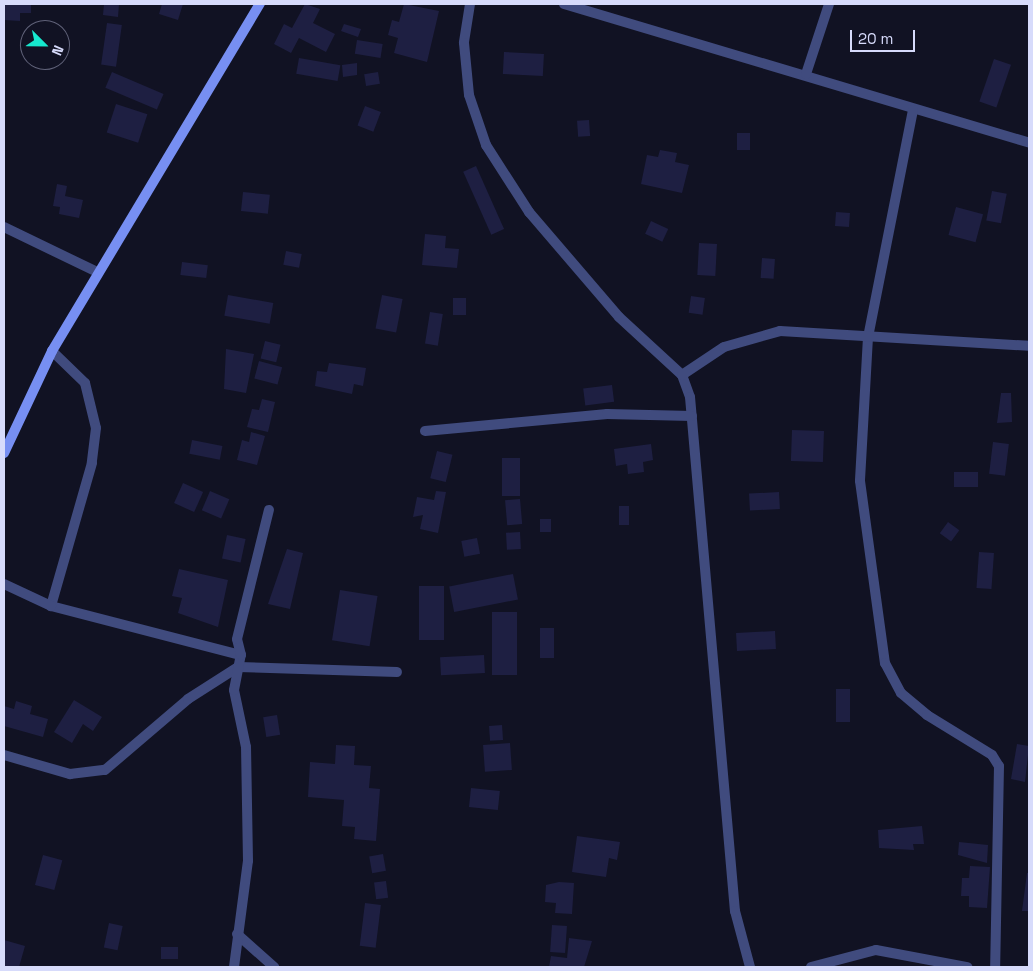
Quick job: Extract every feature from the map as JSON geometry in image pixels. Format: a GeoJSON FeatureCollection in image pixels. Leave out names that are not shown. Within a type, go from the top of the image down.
{"type":"FeatureCollection","features":[{"type":"Feature","properties":{"kind":"street"},"geometry":{"type":"LineString","coordinates":[[4,453],[52,351],[97,272],[260,4]]}},
{"type":"Feature","properties":{"kind":"street"},"geometry":{"type":"LineString","coordinates":[[470,4],[464,43],[469,95],[486,145],[529,212],[598,295],[682,375],[692,416],[735,911],[750,967]]}},
{"type":"Feature","properties":{"kind":"street"},"geometry":{"type":"LineString","coordinates":[[564,4],[806,74],[913,110],[1029,143]]}},
{"type":"Feature","properties":{"kind":"street"},"geometry":{"type":"LineString","coordinates":[[806,74],[829,4]]}},
{"type":"Feature","properties":{"kind":"street"},"geometry":{"type":"LineString","coordinates":[[913,110],[868,337],[860,481],[885,663],[901,693],[992,755],[999,766],[996,967]]}},
{"type":"Feature","properties":{"kind":"street"},"geometry":{"type":"LineString","coordinates":[[4,227],[97,272]]}},
{"type":"Feature","properties":{"kind":"street"},"geometry":{"type":"LineString","coordinates":[[682,375],[724,347],[780,331],[1029,346]]}},
{"type":"Feature","properties":{"kind":"street"},"geometry":{"type":"LineString","coordinates":[[51,606],[92,463],[96,428],[85,384],[52,351]]}},
{"type":"Feature","properties":{"kind":"street"},"geometry":{"type":"LineString","coordinates":[[425,431],[607,414],[692,416]]}},
{"type":"Feature","properties":{"kind":"street"},"geometry":{"type":"LineString","coordinates":[[234,967],[248,861],[246,747],[234,690],[241,655],[238,624],[269,510]]}},
{"type":"Feature","properties":{"kind":"street"},"geometry":{"type":"LineString","coordinates":[[4,584],[51,606],[241,655]]}},
{"type":"Feature","properties":{"kind":"street"},"geometry":{"type":"LineString","coordinates":[[4,755],[70,774],[105,770],[188,699],[238,668],[397,672]]}},
{"type":"Feature","properties":{"kind":"street"},"geometry":{"type":"LineString","coordinates":[[237,934],[274,967]]}},
{"type":"Feature","properties":{"kind":"street"},"geometry":{"type":"LineString","coordinates":[[811,967],[876,950],[966,967]]}},
{"type":"Feature","properties":{"kind":"building"},"geometry":{"type":"Polygon","coordinates":[[[4,4],[31,4],[31,13],[20,13],[20,21],[4,20],[4,4]]]}},
{"type":"Feature","properties":{"kind":"building"},"geometry":{"type":"Polygon","coordinates":[[[104,4],[119,4],[118,17],[103,15],[104,4]]]}},
{"type":"Feature","properties":{"kind":"building"},"geometry":{"type":"Polygon","coordinates":[[[162,4],[183,4],[178,20],[159,14],[162,4]]]}},
{"type":"Feature","properties":{"kind":"building"},"geometry":{"type":"Polygon","coordinates":[[[305,4],[320,9],[313,23],[335,34],[326,52],[299,38],[291,53],[274,44],[284,24],[292,28],[305,4]]]}},
{"type":"Feature","properties":{"kind":"building"},"geometry":{"type":"Polygon","coordinates":[[[404,4],[439,11],[427,62],[394,53],[398,38],[388,35],[392,20],[399,22],[404,4]]]}},
{"type":"Feature","properties":{"kind":"building"},"geometry":{"type":"Polygon","coordinates":[[[107,23],[122,25],[116,67],[101,65],[107,23]]]}},
{"type":"Feature","properties":{"kind":"building"},"geometry":{"type":"Polygon","coordinates":[[[344,24],[361,29],[358,37],[341,31],[344,24]]]}},
{"type":"Feature","properties":{"kind":"building"},"geometry":{"type":"Polygon","coordinates":[[[357,40],[383,44],[380,58],[355,54],[357,40]]]}},
{"type":"Feature","properties":{"kind":"building"},"geometry":{"type":"Polygon","coordinates":[[[504,52],[544,54],[543,76],[503,74],[504,52]]]}},
{"type":"Feature","properties":{"kind":"building"},"geometry":{"type":"Polygon","coordinates":[[[299,58],[340,65],[338,81],[296,74],[299,58]]]}},
{"type":"Feature","properties":{"kind":"building"},"geometry":{"type":"Polygon","coordinates":[[[994,59],[1011,65],[996,107],[979,102],[994,59]]]}},
{"type":"Feature","properties":{"kind":"building"},"geometry":{"type":"Polygon","coordinates":[[[357,63],[357,75],[343,77],[342,65],[357,63]]]}},
{"type":"Feature","properties":{"kind":"building"},"geometry":{"type":"Polygon","coordinates":[[[112,72],[164,94],[157,110],[105,88],[112,72]]]}},
{"type":"Feature","properties":{"kind":"building"},"geometry":{"type":"Polygon","coordinates":[[[378,72],[380,84],[366,86],[364,74],[378,72]]]}},
{"type":"Feature","properties":{"kind":"building"},"geometry":{"type":"Polygon","coordinates":[[[116,104],[147,114],[138,143],[107,133],[116,104]]]}},
{"type":"Feature","properties":{"kind":"building"},"geometry":{"type":"Polygon","coordinates":[[[365,106],[381,112],[373,132],[357,126],[365,106]]]}},
{"type":"Feature","properties":{"kind":"building"},"geometry":{"type":"Polygon","coordinates":[[[589,120],[590,136],[578,137],[577,121],[589,120]]]}},
{"type":"Feature","properties":{"kind":"building"},"geometry":{"type":"Polygon","coordinates":[[[737,133],[750,133],[750,150],[737,150],[737,133]]]}},
{"type":"Feature","properties":{"kind":"building"},"geometry":{"type":"Polygon","coordinates":[[[660,150],[677,153],[675,162],[689,165],[682,193],[641,184],[647,155],[658,157],[660,150]]]}},
{"type":"Feature","properties":{"kind":"building"},"geometry":{"type":"Polygon","coordinates":[[[476,166],[504,229],[491,235],[463,172],[476,166]]]}},
{"type":"Feature","properties":{"kind":"building"},"geometry":{"type":"Polygon","coordinates":[[[57,184],[67,186],[65,196],[83,200],[79,218],[59,214],[60,207],[53,206],[57,184]]]}},
{"type":"Feature","properties":{"kind":"building"},"geometry":{"type":"Polygon","coordinates":[[[992,191],[1007,194],[1001,223],[986,220],[992,191]]]}},
{"type":"Feature","properties":{"kind":"building"},"geometry":{"type":"Polygon","coordinates":[[[243,192],[270,195],[268,214],[241,211],[243,192]]]}},
{"type":"Feature","properties":{"kind":"building"},"geometry":{"type":"Polygon","coordinates":[[[956,207],[983,214],[976,242],[948,235],[956,207]]]}},
{"type":"Feature","properties":{"kind":"building"},"geometry":{"type":"Polygon","coordinates":[[[836,212],[850,213],[849,227],[835,226],[836,212]]]}},
{"type":"Feature","properties":{"kind":"building"},"geometry":{"type":"Polygon","coordinates":[[[651,221],[668,229],[662,242],[645,234],[651,221]]]}},
{"type":"Feature","properties":{"kind":"building"},"geometry":{"type":"Polygon","coordinates":[[[425,234],[446,236],[445,248],[459,249],[457,268],[422,265],[425,234]]]}},
{"type":"Feature","properties":{"kind":"building"},"geometry":{"type":"Polygon","coordinates":[[[699,243],[717,244],[715,276],[697,275],[699,243]]]}},
{"type":"Feature","properties":{"kind":"building"},"geometry":{"type":"Polygon","coordinates":[[[286,251],[302,254],[299,268],[283,265],[286,251]]]}},
{"type":"Feature","properties":{"kind":"building"},"geometry":{"type":"Polygon","coordinates":[[[762,258],[775,259],[774,279],[761,278],[762,258]]]}},
{"type":"Feature","properties":{"kind":"building"},"geometry":{"type":"Polygon","coordinates":[[[182,262],[208,265],[206,278],[180,275],[182,262]]]}},
{"type":"Feature","properties":{"kind":"building"},"geometry":{"type":"Polygon","coordinates":[[[228,295],[273,303],[270,324],[224,316],[228,295]]]}},
{"type":"Feature","properties":{"kind":"building"},"geometry":{"type":"Polygon","coordinates":[[[382,295],[403,299],[396,332],[376,328],[382,295]]]}},
{"type":"Feature","properties":{"kind":"building"},"geometry":{"type":"Polygon","coordinates":[[[691,296],[705,298],[702,315],[689,313],[691,296]]]}},
{"type":"Feature","properties":{"kind":"building"},"geometry":{"type":"Polygon","coordinates":[[[453,298],[466,298],[466,315],[453,315],[453,298]]]}},
{"type":"Feature","properties":{"kind":"building"},"geometry":{"type":"Polygon","coordinates":[[[430,312],[443,314],[438,346],[425,344],[430,312]]]}},
{"type":"Feature","properties":{"kind":"building"},"geometry":{"type":"Polygon","coordinates":[[[265,341],[281,345],[276,362],[261,358],[265,341]]]}},
{"type":"Feature","properties":{"kind":"building"},"geometry":{"type":"Polygon","coordinates":[[[226,349],[254,354],[246,393],[224,389],[226,349]]]}},
{"type":"Feature","properties":{"kind":"building"},"geometry":{"type":"Polygon","coordinates":[[[259,361],[282,367],[278,385],[254,378],[259,361]]]}},
{"type":"Feature","properties":{"kind":"building"},"geometry":{"type":"Polygon","coordinates":[[[329,363],[366,368],[363,386],[354,384],[352,394],[315,386],[317,371],[327,372],[329,363]]]}},
{"type":"Feature","properties":{"kind":"building"},"geometry":{"type":"Polygon","coordinates":[[[612,385],[614,402],[585,405],[583,389],[612,385]]]}},
{"type":"Feature","properties":{"kind":"building"},"geometry":{"type":"Polygon","coordinates":[[[1001,393],[1011,393],[1012,422],[997,423],[1001,393]]]}},
{"type":"Feature","properties":{"kind":"building"},"geometry":{"type":"Polygon","coordinates":[[[262,399],[275,402],[268,432],[247,427],[252,409],[259,410],[262,399]]]}},
{"type":"Feature","properties":{"kind":"building"},"geometry":{"type":"Polygon","coordinates":[[[792,430],[824,431],[823,462],[791,461],[792,430]]]}},
{"type":"Feature","properties":{"kind":"building"},"geometry":{"type":"Polygon","coordinates":[[[251,432],[265,436],[257,465],[237,460],[242,440],[249,442],[251,432]]]}},
{"type":"Feature","properties":{"kind":"building"},"geometry":{"type":"Polygon","coordinates":[[[192,440],[222,446],[220,460],[189,454],[192,440]]]}},
{"type":"Feature","properties":{"kind":"building"},"geometry":{"type":"Polygon","coordinates":[[[993,442],[1009,444],[1005,476],[989,474],[993,442]]]}},
{"type":"Feature","properties":{"kind":"building"},"geometry":{"type":"Polygon","coordinates":[[[651,444],[653,460],[643,462],[644,472],[628,474],[627,464],[616,466],[614,449],[651,444]]]}},
{"type":"Feature","properties":{"kind":"building"},"geometry":{"type":"Polygon","coordinates":[[[437,451],[453,455],[446,482],[430,478],[437,451]]]}},
{"type":"Feature","properties":{"kind":"building"},"geometry":{"type":"Polygon","coordinates":[[[502,458],[520,458],[520,496],[502,496],[502,458]]]}},
{"type":"Feature","properties":{"kind":"building"},"geometry":{"type":"Polygon","coordinates":[[[954,472],[978,472],[978,487],[954,487],[954,472]]]}},
{"type":"Feature","properties":{"kind":"building"},"geometry":{"type":"Polygon","coordinates":[[[183,483],[203,492],[194,512],[174,503],[183,483]]]}},
{"type":"Feature","properties":{"kind":"building"},"geometry":{"type":"Polygon","coordinates":[[[210,491],[229,499],[221,519],[202,510],[210,491]]]}},
{"type":"Feature","properties":{"kind":"building"},"geometry":{"type":"Polygon","coordinates":[[[436,491],[446,492],[438,533],[420,529],[423,515],[413,517],[417,497],[434,500],[436,491]]]}},
{"type":"Feature","properties":{"kind":"building"},"geometry":{"type":"Polygon","coordinates":[[[779,492],[780,509],[750,511],[749,494],[779,492]]]}},
{"type":"Feature","properties":{"kind":"building"},"geometry":{"type":"Polygon","coordinates":[[[520,499],[522,524],[507,525],[505,500],[520,499]]]}},
{"type":"Feature","properties":{"kind":"building"},"geometry":{"type":"Polygon","coordinates":[[[619,506],[629,506],[629,525],[619,525],[619,506]]]}},
{"type":"Feature","properties":{"kind":"building"},"geometry":{"type":"Polygon","coordinates":[[[540,519],[551,519],[551,532],[540,532],[540,519]]]}},
{"type":"Feature","properties":{"kind":"building"},"geometry":{"type":"Polygon","coordinates":[[[948,522],[959,530],[951,542],[940,533],[948,522]]]}},
{"type":"Feature","properties":{"kind":"building"},"geometry":{"type":"Polygon","coordinates":[[[520,532],[521,549],[507,550],[506,533],[520,532]]]}},
{"type":"Feature","properties":{"kind":"building"},"geometry":{"type":"Polygon","coordinates":[[[227,535],[246,539],[241,562],[222,558],[227,535]]]}},
{"type":"Feature","properties":{"kind":"building"},"geometry":{"type":"Polygon","coordinates":[[[477,538],[480,554],[464,557],[461,541],[477,538]]]}},
{"type":"Feature","properties":{"kind":"building"},"geometry":{"type":"Polygon","coordinates":[[[287,549],[303,553],[290,609],[268,604],[287,549]]]}},
{"type":"Feature","properties":{"kind":"building"},"geometry":{"type":"Polygon","coordinates":[[[979,552],[994,553],[991,589],[976,588],[979,552]]]}},
{"type":"Feature","properties":{"kind":"building"},"geometry":{"type":"Polygon","coordinates":[[[179,569],[228,580],[218,627],[178,613],[182,598],[172,596],[179,569]]]}},
{"type":"Feature","properties":{"kind":"building"},"geometry":{"type":"Polygon","coordinates":[[[513,574],[518,600],[454,612],[449,586],[513,574]]]}},
{"type":"Feature","properties":{"kind":"building"},"geometry":{"type":"Polygon","coordinates":[[[419,586],[444,586],[444,640],[419,640],[419,586]]]}},
{"type":"Feature","properties":{"kind":"building"},"geometry":{"type":"Polygon","coordinates":[[[340,590],[378,596],[370,646],[332,640],[340,590]]]}},
{"type":"Feature","properties":{"kind":"building"},"geometry":{"type":"Polygon","coordinates":[[[492,612],[517,612],[517,675],[492,675],[492,612]]]}},
{"type":"Feature","properties":{"kind":"building"},"geometry":{"type":"Polygon","coordinates":[[[540,628],[554,628],[554,658],[540,658],[540,628]]]}},
{"type":"Feature","properties":{"kind":"building"},"geometry":{"type":"Polygon","coordinates":[[[775,631],[776,649],[737,651],[736,633],[775,631]]]}},
{"type":"Feature","properties":{"kind":"building"},"geometry":{"type":"Polygon","coordinates":[[[484,655],[485,673],[441,675],[440,657],[484,655]]]}},
{"type":"Feature","properties":{"kind":"building"},"geometry":{"type":"Polygon","coordinates":[[[836,689],[850,689],[850,722],[836,722],[836,689]]]}},
{"type":"Feature","properties":{"kind":"building"},"geometry":{"type":"Polygon","coordinates":[[[74,700],[102,717],[93,731],[83,724],[72,743],[54,732],[74,700]]]}},
{"type":"Feature","properties":{"kind":"building"},"geometry":{"type":"Polygon","coordinates":[[[16,701],[32,706],[30,714],[48,719],[43,737],[4,726],[4,706],[14,709],[16,701]]]}},
{"type":"Feature","properties":{"kind":"building"},"geometry":{"type":"Polygon","coordinates":[[[277,715],[280,735],[266,737],[263,717],[277,715]]]}},
{"type":"Feature","properties":{"kind":"building"},"geometry":{"type":"Polygon","coordinates":[[[502,725],[503,740],[490,741],[489,726],[502,725]]]}},
{"type":"Feature","properties":{"kind":"building"},"geometry":{"type":"Polygon","coordinates":[[[510,743],[512,770],[485,772],[483,745],[510,743]]]}},
{"type":"Feature","properties":{"kind":"building"},"geometry":{"type":"Polygon","coordinates":[[[1017,744],[1029,746],[1025,782],[1011,779],[1017,744]]]}},
{"type":"Feature","properties":{"kind":"building"},"geometry":{"type":"Polygon","coordinates":[[[336,745],[355,746],[354,765],[371,766],[369,788],[380,789],[376,841],[354,839],[355,827],[342,826],[344,800],[308,797],[310,762],[335,764],[336,745]]]}},
{"type":"Feature","properties":{"kind":"building"},"geometry":{"type":"Polygon","coordinates":[[[471,788],[500,791],[498,810],[469,807],[471,788]]]}},
{"type":"Feature","properties":{"kind":"building"},"geometry":{"type":"Polygon","coordinates":[[[922,826],[924,844],[913,844],[914,850],[879,848],[878,830],[922,826]]]}},
{"type":"Feature","properties":{"kind":"building"},"geometry":{"type":"Polygon","coordinates":[[[577,836],[620,842],[617,860],[609,858],[606,877],[572,872],[577,836]]]}},
{"type":"Feature","properties":{"kind":"building"},"geometry":{"type":"Polygon","coordinates":[[[959,842],[988,845],[987,863],[958,855],[959,842]]]}},
{"type":"Feature","properties":{"kind":"building"},"geometry":{"type":"Polygon","coordinates":[[[383,854],[386,871],[372,873],[369,856],[383,854]]]}},
{"type":"Feature","properties":{"kind":"building"},"geometry":{"type":"Polygon","coordinates":[[[43,855],[62,860],[54,890],[35,885],[43,855]]]}},
{"type":"Feature","properties":{"kind":"building"},"geometry":{"type":"Polygon","coordinates":[[[970,866],[990,867],[987,908],[969,907],[969,896],[961,896],[962,878],[969,878],[970,866]]]}},
{"type":"Feature","properties":{"kind":"building"},"geometry":{"type":"Polygon","coordinates":[[[1027,873],[1029,873],[1029,911],[1022,911],[1027,873]]]}},
{"type":"Feature","properties":{"kind":"building"},"geometry":{"type":"Polygon","coordinates":[[[386,881],[388,898],[376,899],[374,882],[386,881]]]}},
{"type":"Feature","properties":{"kind":"building"},"geometry":{"type":"Polygon","coordinates":[[[559,882],[574,883],[572,914],[555,913],[556,903],[545,902],[546,885],[559,882]]]}},
{"type":"Feature","properties":{"kind":"building"},"geometry":{"type":"Polygon","coordinates":[[[365,903],[381,905],[376,948],[360,946],[365,903]]]}},
{"type":"Feature","properties":{"kind":"building"},"geometry":{"type":"Polygon","coordinates":[[[109,923],[123,926],[117,950],[104,947],[109,923]]]}},
{"type":"Feature","properties":{"kind":"building"},"geometry":{"type":"Polygon","coordinates":[[[552,925],[567,926],[565,953],[550,952],[552,925]]]}},
{"type":"Feature","properties":{"kind":"building"},"geometry":{"type":"Polygon","coordinates":[[[569,938],[592,941],[584,967],[549,967],[551,956],[567,958],[569,938]]]}},
{"type":"Feature","properties":{"kind":"building"},"geometry":{"type":"Polygon","coordinates":[[[4,940],[25,946],[19,967],[4,967],[4,940]]]}},
{"type":"Feature","properties":{"kind":"building"},"geometry":{"type":"Polygon","coordinates":[[[161,947],[178,947],[178,959],[161,959],[161,947]]]}}]}
